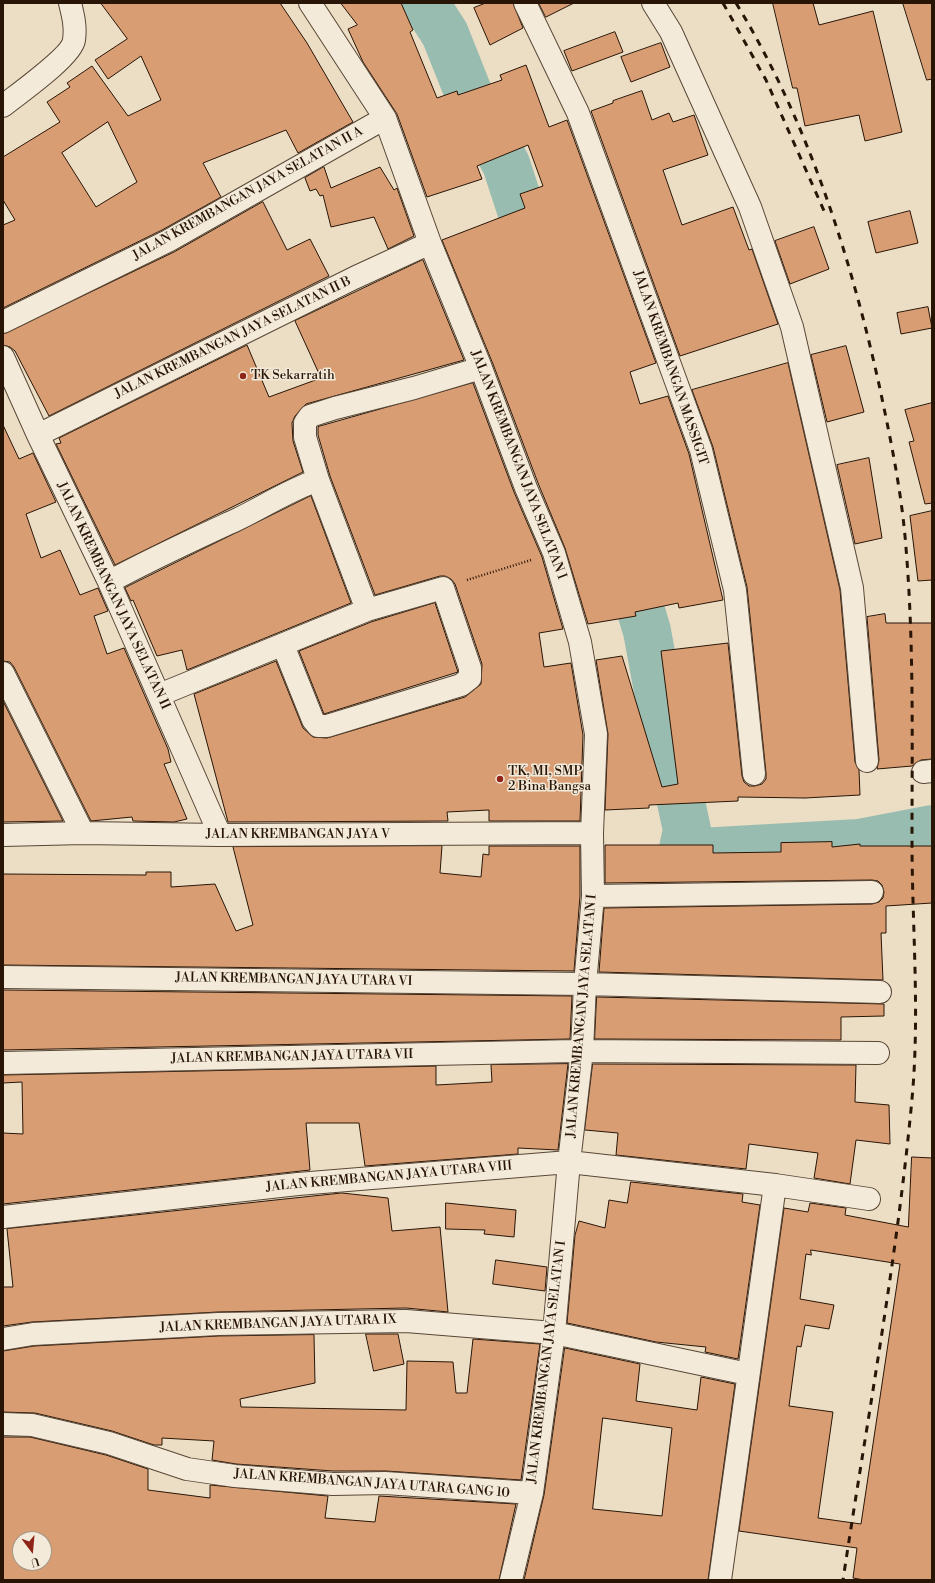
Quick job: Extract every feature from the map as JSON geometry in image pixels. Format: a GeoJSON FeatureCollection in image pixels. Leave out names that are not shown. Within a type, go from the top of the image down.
{"type":"FeatureCollection","features":[{"type":"Feature","properties":{"kind":"street","name":"JALAN KREMBANGAN JAYA SELATAN I"},"geometry":{"type":"LineString","coordinates":[[310,3],[385,118],[430,243],[481,368],[526,488],[554,553],[580,642],[596,734],[592,833],[593,896],[585,984],[582,1051],[569,1162],[554,1333],[532,1494],[511,1580]]}},
{"type":"Feature","properties":{"kind":"street","name":"JALAN KREMBANGAN MASSIGIT"},"geometry":{"type":"LineString","coordinates":[[525,3],[578,113],[700,450],[735,590],[740,625],[754,774]]}},
{"type":"Feature","properties":{"kind":"street"},"geometry":{"type":"LineString","coordinates":[[653,3],[671,32],[750,207],[792,327],[852,588],[867,761]]}},
{"type":"Feature","properties":{"kind":"street"},"geometry":{"type":"LineString","coordinates":[[3,106],[67,54],[74,41],[72,12]]}},
{"type":"Feature","properties":{"kind":"street","name":"JALAN KREMBANGAN JAYA SELATAN II A"},"geometry":{"type":"LineString","coordinates":[[3,322],[168,241],[385,118]]}},
{"type":"Feature","properties":{"kind":"street","name":"JALAN KREMBANGAN JAYA SELATAN II B"},"geometry":{"type":"LineString","coordinates":[[38,435],[354,278],[430,243]]}},
{"type":"Feature","properties":{"kind":"street","name":"JALAN KREMBANGAN JAYA SELATAN II"},"geometry":{"type":"LineString","coordinates":[[3,357],[38,435],[109,582],[220,835]]}},
{"type":"Feature","properties":{"kind":"street"},"geometry":{"type":"LineString","coordinates":[[367,610],[318,480],[305,437],[305,423],[310,416],[481,368]]}},
{"type":"Feature","properties":{"kind":"street"},"geometry":{"type":"LineString","coordinates":[[109,582],[294,489],[318,480]]}},
{"type":"Feature","properties":{"kind":"street"},"geometry":{"type":"LineString","coordinates":[[159,695],[367,610],[444,588],[470,668],[470,678],[461,685],[327,726],[318,726],[313,720],[284,645]]}},
{"type":"Feature","properties":{"kind":"street"},"geometry":{"type":"LineString","coordinates":[[3,673],[83,833]]}},
{"type":"Feature","properties":{"kind":"street","name":"JALAN KREMBANGAN JAYA V"},"geometry":{"type":"LineString","coordinates":[[3,835],[83,833],[220,835],[592,833]]}},
{"type":"Feature","properties":{"kind":"street"},"geometry":{"type":"LineString","coordinates":[[593,896],[872,892]]}},
{"type":"Feature","properties":{"kind":"street","name":"JALAN KREMBANGAN JAYA UTARA VI"},"geometry":{"type":"LineString","coordinates":[[3,977],[585,984],[880,992]]}},
{"type":"Feature","properties":{"kind":"street","name":"JALAN KREMBANGAN JAYA UTARA VII"},"geometry":{"type":"LineString","coordinates":[[3,1063],[582,1051],[878,1053]]}},
{"type":"Feature","properties":{"kind":"street","name":"JALAN KREMBANGAN JAYA UTARA VIII"},"geometry":{"type":"LineString","coordinates":[[3,1217],[298,1184],[569,1162],[775,1185],[869,1199]]}},
{"type":"Feature","properties":{"kind":"street"},"geometry":{"type":"LineString","coordinates":[[720,1580],[775,1185]]}},
{"type":"Feature","properties":{"kind":"street","name":"JALAN KREMBANGAN JAYA UTARA IX"},"geometry":{"type":"LineString","coordinates":[[3,1338],[33,1334],[218,1324],[406,1321],[554,1333],[748,1374]]}},
{"type":"Feature","properties":{"kind":"street","name":"JALAN KREMBANGAN JAYA UTARA GANG 10"},"geometry":{"type":"LineString","coordinates":[[3,1424],[40,1427],[109,1443],[187,1469],[214,1473],[333,1484],[385,1483],[532,1494]]}},
{"type":"Feature","properties":{"kind":"path"},"geometry":{"type":"LineString","coordinates":[[444,588],[554,553]]}},
{"type":"Feature","properties":{"kind":"building"},"geometry":{"type":"Polygon","coordinates":[[[101,3],[280,3],[307,43],[353,122],[298,153],[286,130],[203,163],[221,197],[162,230],[3,308],[3,225],[15,220],[3,200],[3,157],[60,122],[47,102],[70,87],[67,83],[92,66],[128,116],[161,100],[141,56],[108,79],[95,60],[127,39],[101,3]],[[108,122],[62,153],[96,207],[137,182],[108,122]]]}},
{"type":"Feature","properties":{"kind":"building"},"geometry":{"type":"Polygon","coordinates":[[[341,3],[401,3],[413,30],[410,32],[437,98],[457,91],[458,95],[502,80],[500,75],[526,65],[549,127],[567,120],[656,363],[630,372],[640,404],[668,396],[689,454],[723,600],[679,608],[678,603],[635,612],[636,616],[588,624],[565,548],[538,483],[493,364],[442,240],[525,208],[520,194],[543,186],[528,145],[477,166],[482,179],[427,197],[397,114],[363,62],[348,29],[357,25],[341,3]]]}},
{"type":"Feature","properties":{"kind":"building"},"geometry":{"type":"Polygon","coordinates":[[[486,3],[513,3],[523,28],[490,45],[474,8],[486,3]]]}},
{"type":"Feature","properties":{"kind":"building"},"geometry":{"type":"Polygon","coordinates":[[[539,3],[574,3],[546,17],[539,3]]]}},
{"type":"Feature","properties":{"kind":"building"},"geometry":{"type":"Polygon","coordinates":[[[773,3],[813,3],[819,25],[873,11],[902,132],[865,141],[859,115],[805,126],[797,88],[793,88],[773,3]]]}},
{"type":"Feature","properties":{"kind":"building"},"geometry":{"type":"Polygon","coordinates":[[[903,3],[932,3],[932,79],[927,80],[903,3]]]}},
{"type":"Feature","properties":{"kind":"building"},"geometry":{"type":"Polygon","coordinates":[[[615,32],[623,52],[572,71],[564,51],[615,32]]]}},
{"type":"Feature","properties":{"kind":"building"},"geometry":{"type":"Polygon","coordinates":[[[661,43],[670,67],[631,82],[621,57],[661,43]]]}},
{"type":"Feature","properties":{"kind":"building"},"geometry":{"type":"Polygon","coordinates":[[[642,91],[652,120],[669,113],[673,122],[694,115],[708,155],[663,170],[682,225],[733,207],[749,250],[752,249],[778,324],[680,356],[591,111],[613,103],[613,101],[642,91]]]}},
{"type":"Feature","properties":{"kind":"building"},"geometry":{"type":"Polygon","coordinates":[[[324,167],[331,188],[380,167],[394,190],[397,188],[414,236],[388,249],[374,217],[331,227],[323,195],[320,196],[316,189],[310,191],[305,178],[324,167]]]}},
{"type":"Feature","properties":{"kind":"building"},"geometry":{"type":"Polygon","coordinates":[[[263,202],[287,250],[310,239],[329,276],[49,416],[15,351],[10,347],[3,345],[3,334],[174,252],[263,202]]]}},
{"type":"Feature","properties":{"kind":"building"},"geometry":{"type":"Polygon","coordinates":[[[910,211],[918,243],[876,253],[868,222],[910,211]]]}},
{"type":"Feature","properties":{"kind":"building"},"geometry":{"type":"Polygon","coordinates":[[[814,227],[829,269],[790,284],[775,241],[814,227]]]}},
{"type":"Feature","properties":{"kind":"building"},"geometry":{"type":"Polygon","coordinates":[[[423,260],[464,360],[306,404],[295,416],[292,423],[293,441],[303,472],[115,565],[56,444],[61,443],[59,438],[247,345],[269,397],[321,378],[295,321],[423,260]]]}},
{"type":"Feature","properties":{"kind":"building"},"geometry":{"type":"Polygon","coordinates":[[[928,307],[932,328],[901,334],[897,313],[928,307]]]}},
{"type":"Feature","properties":{"kind":"building"},"geometry":{"type":"Polygon","coordinates":[[[846,346],[864,412],[827,422],[811,355],[846,346]]]}},
{"type":"Feature","properties":{"kind":"building"},"geometry":{"type":"Polygon","coordinates":[[[788,363],[840,590],[855,762],[859,770],[860,795],[805,798],[738,797],[738,801],[649,805],[649,808],[605,810],[608,734],[596,660],[622,656],[662,787],[678,784],[661,651],[728,643],[742,776],[744,782],[749,786],[762,784],[766,779],[747,587],[713,447],[692,390],[788,363]]]}},
{"type":"Feature","properties":{"kind":"building"},"geometry":{"type":"Polygon","coordinates":[[[473,383],[514,492],[542,557],[563,629],[539,633],[544,667],[571,663],[583,735],[580,821],[489,821],[489,810],[447,812],[448,821],[228,822],[194,694],[276,661],[303,728],[313,737],[327,738],[465,697],[481,684],[482,664],[455,584],[451,579],[445,576],[440,576],[375,595],[330,476],[318,435],[318,427],[473,383]]]}},
{"type":"Feature","properties":{"kind":"building"},"geometry":{"type":"Polygon","coordinates":[[[932,403],[932,503],[925,504],[909,442],[914,441],[905,410],[932,403]]]}},
{"type":"Feature","properties":{"kind":"building"},"geometry":{"type":"Polygon","coordinates":[[[3,425],[19,459],[33,453],[56,502],[26,514],[41,558],[60,550],[80,595],[98,588],[108,611],[94,616],[107,654],[124,648],[168,749],[171,762],[164,764],[187,819],[174,822],[133,821],[132,817],[91,821],[14,667],[10,662],[3,661],[3,425]]]}},
{"type":"Feature","properties":{"kind":"building"},"geometry":{"type":"Polygon","coordinates":[[[869,458],[882,538],[855,544],[837,465],[869,458]]]}},
{"type":"Feature","properties":{"kind":"building"},"geometry":{"type":"Polygon","coordinates":[[[311,496],[351,603],[187,670],[182,650],[157,656],[133,600],[131,601],[125,588],[311,496]]]}},
{"type":"Feature","properties":{"kind":"building"},"geometry":{"type":"Polygon","coordinates":[[[932,511],[932,580],[918,581],[910,516],[932,511]]]}},
{"type":"Feature","properties":{"kind":"building"},"geometry":{"type":"Polygon","coordinates":[[[435,603],[458,672],[324,714],[299,651],[371,622],[435,603]]]}},
{"type":"Feature","properties":{"kind":"building"},"geometry":{"type":"Polygon","coordinates":[[[885,614],[886,623],[932,623],[932,759],[921,760],[912,766],[877,769],[879,760],[867,617],[885,614]]]}},
{"type":"Feature","properties":{"kind":"building"},"geometry":{"type":"Polygon","coordinates":[[[3,701],[63,821],[3,822],[3,701]]]}},
{"type":"Feature","properties":{"kind":"building"},"geometry":{"type":"Polygon","coordinates":[[[832,842],[832,847],[860,844],[860,846],[932,846],[932,903],[886,906],[886,933],[881,933],[883,980],[599,972],[604,908],[872,904],[879,902],[883,898],[884,892],[882,885],[878,881],[872,880],[605,883],[605,845],[713,845],[713,853],[781,852],[781,843],[832,842]]]}},
{"type":"Feature","properties":{"kind":"building"},"geometry":{"type":"Polygon","coordinates":[[[442,846],[440,873],[481,877],[483,854],[489,855],[489,846],[580,846],[580,896],[574,971],[3,965],[3,874],[146,875],[146,872],[171,872],[171,887],[215,884],[236,931],[253,925],[233,847],[442,846]]]}},
{"type":"Feature","properties":{"kind":"building"},"geometry":{"type":"Polygon","coordinates":[[[3,990],[572,996],[570,1039],[3,1050],[3,990]]]}},
{"type":"Feature","properties":{"kind":"building"},"geometry":{"type":"Polygon","coordinates":[[[597,997],[884,1004],[884,1016],[841,1017],[841,1040],[595,1039],[597,997]]]}},
{"type":"Feature","properties":{"kind":"building"},"geometry":{"type":"Polygon","coordinates":[[[568,1064],[558,1150],[518,1148],[518,1154],[365,1166],[359,1123],[306,1123],[310,1170],[3,1204],[3,1133],[23,1134],[22,1082],[3,1083],[3,1075],[436,1066],[436,1085],[492,1082],[491,1065],[568,1064]]]}},
{"type":"Feature","properties":{"kind":"building"},"geometry":{"type":"Polygon","coordinates":[[[593,1064],[856,1065],[855,1102],[889,1105],[890,1144],[856,1140],[850,1184],[814,1178],[818,1153],[749,1144],[746,1169],[616,1155],[618,1133],[585,1130],[593,1064]]]}},
{"type":"Feature","properties":{"kind":"building"},"geometry":{"type":"Polygon","coordinates":[[[912,1157],[932,1158],[932,1580],[864,1580],[853,1578],[857,1548],[739,1531],[784,1208],[808,1212],[810,1203],[846,1208],[845,1215],[908,1227],[912,1157]],[[811,1250],[811,1255],[806,1254],[800,1299],[834,1305],[829,1329],[805,1325],[801,1347],[797,1346],[789,1406],[833,1412],[818,1518],[861,1524],[900,1264],[811,1250]]]}},
{"type":"Feature","properties":{"kind":"building"},"geometry":{"type":"Polygon","coordinates":[[[631,1182],[743,1194],[742,1202],[760,1205],[738,1359],[705,1352],[706,1347],[656,1342],[567,1323],[575,1235],[579,1221],[605,1228],[609,1200],[627,1203],[631,1182]]]}},
{"type":"Feature","properties":{"kind":"building"},"geometry":{"type":"Polygon","coordinates":[[[342,1193],[388,1198],[392,1231],[440,1227],[448,1312],[406,1308],[218,1312],[32,1322],[3,1326],[3,1287],[13,1287],[7,1229],[342,1193]]]}},
{"type":"Feature","properties":{"kind":"building"},"geometry":{"type":"Polygon","coordinates":[[[446,1203],[516,1210],[514,1237],[484,1234],[485,1230],[446,1229],[446,1203]]]}},
{"type":"Feature","properties":{"kind":"building"},"geometry":{"type":"Polygon","coordinates":[[[496,1260],[547,1267],[545,1291],[493,1284],[496,1260]]]}},
{"type":"Feature","properties":{"kind":"building"},"geometry":{"type":"Polygon","coordinates":[[[366,1334],[398,1334],[404,1364],[374,1371],[366,1334]]]}},
{"type":"Feature","properties":{"kind":"building"},"geometry":{"type":"Polygon","coordinates":[[[314,1335],[315,1383],[240,1399],[241,1407],[406,1410],[407,1361],[453,1362],[456,1393],[467,1393],[473,1339],[540,1344],[521,1480],[386,1471],[333,1471],[236,1464],[212,1460],[214,1441],[162,1438],[162,1445],[154,1445],[112,1431],[35,1413],[3,1412],[3,1351],[34,1346],[218,1336],[314,1335]]]}},
{"type":"Feature","properties":{"kind":"building"},"geometry":{"type":"Polygon","coordinates":[[[565,1348],[640,1364],[636,1401],[697,1410],[701,1377],[735,1384],[708,1580],[524,1580],[544,1495],[565,1348]],[[603,1418],[593,1509],[662,1516],[672,1428],[603,1418]]]}},
{"type":"Feature","properties":{"kind":"building"},"geometry":{"type":"Polygon","coordinates":[[[3,1437],[30,1437],[106,1455],[148,1469],[148,1490],[210,1498],[210,1485],[328,1496],[325,1518],[375,1522],[379,1496],[516,1504],[499,1580],[3,1580],[3,1437]]]}},
{"type":"Feature","properties":{"kind":"waterway"},"geometry":{"type":"LineString","coordinates":[[425,3],[445,34],[474,107],[506,164],[521,210],[546,271]]}},
{"type":"Feature","properties":{"kind":"waterway"},"geometry":{"type":"LineString","coordinates":[[629,546],[634,588],[647,631],[662,713],[687,830],[682,853],[859,843],[932,829]]}},
{"type":"Feature","properties":{"kind":"railway"},"geometry":{"type":"LineString","coordinates":[[723,3],[766,80],[825,213]]}},
{"type":"Feature","properties":{"kind":"railway"},"geometry":{"type":"LineString","coordinates":[[736,3],[761,47],[805,141],[824,190],[855,289],[880,389],[896,468],[902,508],[909,584],[912,694],[912,872],[916,1002],[912,1099],[906,1159],[890,1280],[843,1580]]}},
{"type":"Feature","properties":{"kind":"place","name":"TK Sekarratih"},"geometry":{"type":"Point","coordinates":[243,376]}},
{"type":"Feature","properties":{"kind":"place","name":"TK, MI, SMP 2 Bina Bangsa"},"geometry":{"type":"Point","coordinates":[500,779]}}]}
